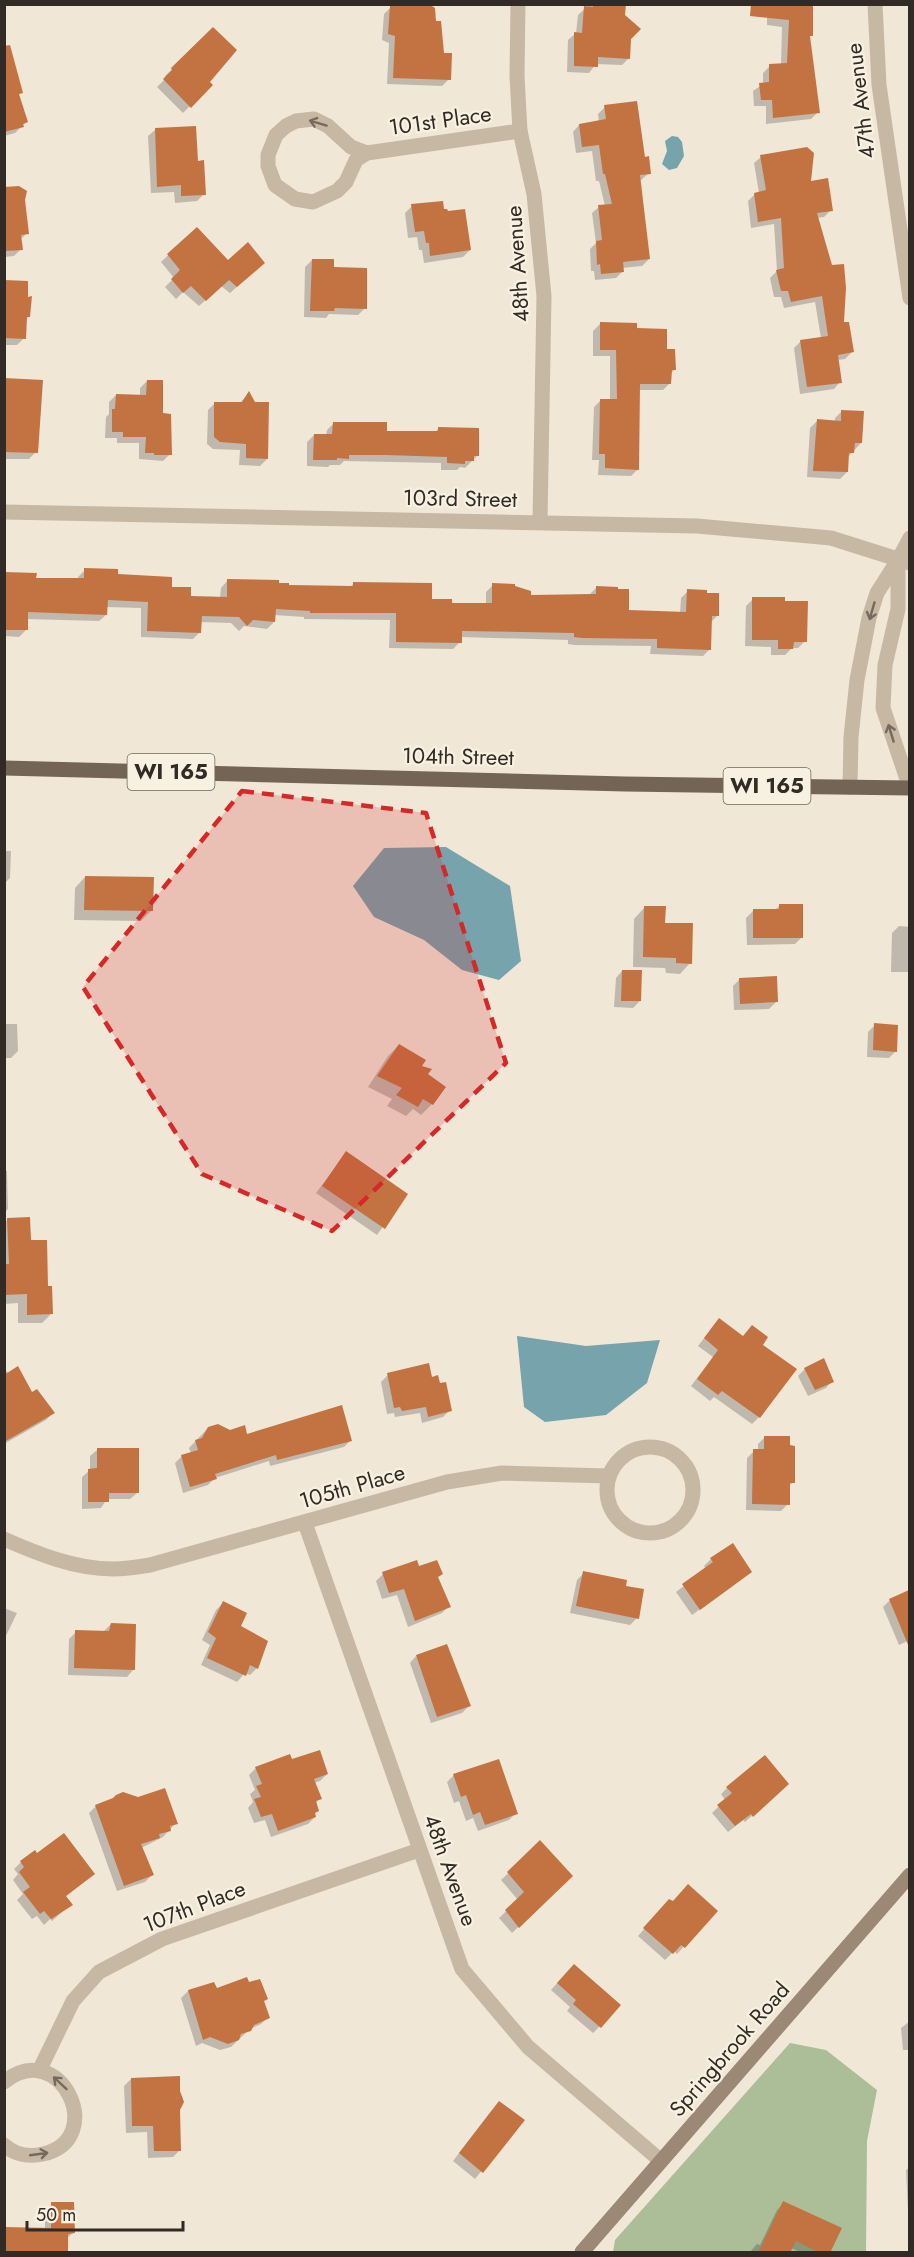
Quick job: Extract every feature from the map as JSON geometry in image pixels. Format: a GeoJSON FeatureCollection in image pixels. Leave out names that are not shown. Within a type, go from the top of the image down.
{"type":"FeatureCollection","features":[{"type":"Feature","properties":{"kind":"main road","name":"104th Street"},"geometry":{"type":"LineString","coordinates":[[4,768],[625,784],[909,788]]}},
{"type":"Feature","properties":{"kind":"street","name":"48th Avenue"},"geometry":{"type":"LineString","coordinates":[[518,4],[517,76],[520,131],[534,194],[544,296],[540,522]]}},
{"type":"Feature","properties":{"kind":"street","name":"47th Avenue"},"geometry":{"type":"LineString","coordinates":[[875,4],[879,85],[909,298]]}},
{"type":"Feature","properties":{"kind":"street","name":"101st Place"},"geometry":{"type":"LineString","coordinates":[[367,153],[351,147],[328,126],[314,119],[296,121],[276,135],[268,155],[268,166],[275,185],[295,199],[313,202],[337,190],[346,182],[356,160],[367,153],[520,131]]}},
{"type":"Feature","properties":{"kind":"street","name":"103rd Street"},"geometry":{"type":"LineString","coordinates":[[4,512],[697,526],[831,538],[904,562]]}},
{"type":"Feature","properties":{"kind":"street"},"geometry":{"type":"LineString","coordinates":[[909,538],[898,609],[885,666],[883,708],[909,788]]}},
{"type":"Feature","properties":{"kind":"street"},"geometry":{"type":"LineString","coordinates":[[850,787],[851,737],[857,680],[867,628],[877,592],[904,562]]}},
{"type":"Feature","properties":{"kind":"street"},"geometry":{"type":"LineString","coordinates":[[655,1446],[669,1450],[681,1459],[693,1486],[692,1500],[686,1513],[677,1524],[651,1533],[637,1531],[624,1526],[614,1516],[608,1503],[606,1490],[608,1476],[615,1463],[626,1453],[640,1447],[655,1446]]}},
{"type":"Feature","properties":{"kind":"street","name":"105th Place"},"geometry":{"type":"LineString","coordinates":[[4,1539],[67,1563],[112,1569],[150,1565],[447,1482],[493,1475],[531,1473],[608,1476]]}},
{"type":"Feature","properties":{"kind":"street","name":"48th Avenue"},"geometry":{"type":"LineString","coordinates":[[305,1523],[462,1969],[528,2047],[661,2161]]}},
{"type":"Feature","properties":{"kind":"street","name":"107th Place"},"geometry":{"type":"LineString","coordinates":[[39,2071],[72,2001],[99,1972],[162,1939],[419,1850]]}},
{"type":"Feature","properties":{"kind":"street","name":"Springbrook Road"},"geometry":{"type":"LineString","coordinates":[[582,2253],[909,1875]]}},
{"type":"Feature","properties":{"kind":"street"},"geometry":{"type":"LineString","coordinates":[[4,2082],[11,2076],[39,2071],[63,2084],[71,2095],[75,2108],[74,2122],[69,2135],[60,2146],[48,2153],[35,2156],[21,2154],[4,2145]]}},
{"type":"Feature","properties":{"kind":"highlighted area"},"geometry":{"type":"Polygon","coordinates":[[[242,791],[426,813],[506,1063],[332,1231],[202,1174],[83,987],[242,791]]]}},
{"type":"Feature","properties":{"kind":"green space"},"geometry":{"type":"Polygon","coordinates":[[[790,2043],[826,2050],[877,2090],[867,2141],[866,2252],[613,2252],[615,2240],[790,2043]]]}},
{"type":"Feature","properties":{"kind":"water"},"geometry":{"type":"Polygon","coordinates":[[[672,136],[678,137],[682,142],[684,156],[677,168],[669,170],[662,164],[667,151],[665,141],[672,136]]]}},
{"type":"Feature","properties":{"kind":"water"},"geometry":{"type":"Polygon","coordinates":[[[446,847],[510,886],[521,961],[499,980],[462,970],[424,940],[374,917],[353,886],[384,848],[446,847]]]}},
{"type":"Feature","properties":{"kind":"water"},"geometry":{"type":"Polygon","coordinates":[[[517,1336],[586,1346],[660,1340],[647,1383],[606,1415],[545,1422],[524,1407],[517,1336]]]}},
{"type":"Feature","properties":{"kind":"building"},"geometry":{"type":"Polygon","coordinates":[[[409,4],[429,4],[435,8],[436,21],[441,21],[444,53],[452,53],[451,80],[393,78],[395,36],[388,34],[390,6],[409,6],[409,4]]]}},
{"type":"Feature","properties":{"kind":"building"},"geometry":{"type":"Polygon","coordinates":[[[593,4],[626,4],[625,15],[641,29],[631,39],[630,59],[598,57],[598,67],[574,66],[574,32],[582,33],[584,6],[593,7],[593,4]]]}},
{"type":"Feature","properties":{"kind":"building"},"geometry":{"type":"Polygon","coordinates":[[[751,4],[813,4],[813,36],[810,36],[820,113],[773,118],[772,100],[761,100],[759,83],[769,82],[769,64],[787,63],[789,20],[750,16],[751,4]]]}},
{"type":"Feature","properties":{"kind":"building"},"geometry":{"type":"Polygon","coordinates":[[[213,27],[237,50],[210,82],[213,85],[191,108],[163,79],[172,70],[171,68],[213,27]]]}},
{"type":"Feature","properties":{"kind":"building"},"geometry":{"type":"Polygon","coordinates":[[[10,45],[23,93],[19,94],[28,122],[23,124],[24,127],[4,132],[4,46],[10,45]]]}},
{"type":"Feature","properties":{"kind":"building"},"geometry":{"type":"Polygon","coordinates":[[[637,101],[645,157],[649,156],[651,174],[640,175],[650,259],[623,262],[624,272],[601,274],[600,264],[597,265],[596,241],[602,240],[598,205],[612,204],[605,174],[603,174],[599,145],[582,147],[579,124],[606,119],[604,105],[637,101]]]}},
{"type":"Feature","properties":{"kind":"building"},"geometry":{"type":"Polygon","coordinates":[[[196,126],[198,161],[204,160],[206,195],[181,196],[181,185],[157,187],[155,128],[196,126]]]}},
{"type":"Feature","properties":{"kind":"building"},"geometry":{"type":"Polygon","coordinates":[[[807,147],[814,153],[811,181],[828,178],[833,211],[817,213],[832,265],[844,264],[846,288],[844,322],[849,322],[854,352],[838,355],[842,383],[807,387],[800,340],[828,336],[822,296],[791,302],[788,291],[781,291],[776,270],[784,268],[781,218],[758,222],[754,193],[766,190],[760,155],[807,147]]]}},
{"type":"Feature","properties":{"kind":"building"},"geometry":{"type":"Polygon","coordinates":[[[19,186],[27,191],[25,200],[29,234],[21,235],[23,250],[4,251],[4,187],[19,186]]]}},
{"type":"Feature","properties":{"kind":"building"},"geometry":{"type":"Polygon","coordinates":[[[443,201],[444,209],[448,211],[465,209],[471,250],[430,256],[429,243],[426,243],[424,231],[415,232],[411,204],[443,201]]]}},
{"type":"Feature","properties":{"kind":"building"},"geometry":{"type":"Polygon","coordinates":[[[197,227],[228,260],[248,242],[265,263],[237,287],[229,280],[206,301],[191,286],[183,293],[171,279],[180,270],[167,254],[197,227]]]}},
{"type":"Feature","properties":{"kind":"building"},"geometry":{"type":"Polygon","coordinates":[[[312,259],[334,259],[334,267],[367,268],[367,309],[335,308],[334,311],[310,311],[312,259]]]}},
{"type":"Feature","properties":{"kind":"building"},"geometry":{"type":"Polygon","coordinates":[[[4,280],[28,281],[28,297],[32,296],[30,317],[27,317],[26,339],[4,338],[4,280]]]}},
{"type":"Feature","properties":{"kind":"building"},"geometry":{"type":"Polygon","coordinates":[[[600,322],[637,323],[637,328],[667,329],[667,349],[675,349],[676,370],[672,370],[671,384],[640,384],[639,470],[605,468],[605,454],[599,454],[600,399],[617,399],[616,350],[600,350],[600,322]]]}},
{"type":"Feature","properties":{"kind":"building"},"geometry":{"type":"Polygon","coordinates":[[[4,378],[43,380],[38,453],[4,452],[4,378]]]}},
{"type":"Feature","properties":{"kind":"building"},"geometry":{"type":"Polygon","coordinates":[[[147,380],[163,380],[163,413],[171,414],[172,455],[145,453],[146,437],[123,437],[123,432],[112,432],[112,409],[115,409],[116,394],[146,395],[147,380]]]}},
{"type":"Feature","properties":{"kind":"building"},"geometry":{"type":"Polygon","coordinates":[[[249,391],[255,402],[269,402],[268,459],[246,458],[246,444],[220,442],[214,437],[214,402],[242,402],[249,391]]]}},
{"type":"Feature","properties":{"kind":"building"},"geometry":{"type":"Polygon","coordinates":[[[841,410],[864,411],[862,443],[855,443],[854,453],[849,453],[848,472],[813,471],[817,419],[841,421],[841,410]]]}},
{"type":"Feature","properties":{"kind":"building"},"geometry":{"type":"Polygon","coordinates":[[[333,422],[387,422],[387,431],[438,431],[438,427],[479,428],[479,456],[474,456],[474,461],[465,461],[465,464],[447,463],[447,457],[386,455],[349,455],[349,459],[313,460],[314,434],[332,434],[333,422]]]}},
{"type":"Feature","properties":{"kind":"building"},"geometry":{"type":"Polygon","coordinates":[[[84,568],[118,569],[118,574],[172,577],[172,587],[191,587],[191,596],[227,597],[227,579],[279,580],[279,583],[289,583],[289,585],[353,586],[353,582],[432,583],[432,599],[452,599],[452,603],[492,603],[492,583],[515,584],[515,586],[531,591],[531,595],[596,594],[596,586],[629,589],[629,610],[686,612],[687,589],[707,590],[707,593],[719,593],[719,616],[712,616],[711,650],[657,648],[657,639],[582,638],[574,637],[574,633],[462,631],[462,643],[396,642],[396,613],[310,613],[310,611],[276,609],[275,622],[253,620],[247,626],[239,617],[202,616],[201,633],[147,631],[148,602],[108,600],[107,615],[28,612],[28,630],[4,630],[4,572],[37,573],[36,578],[84,578],[84,568]]]}},
{"type":"Feature","properties":{"kind":"building"},"geometry":{"type":"Polygon","coordinates":[[[752,597],[785,597],[785,601],[808,601],[807,642],[794,642],[793,649],[778,649],[778,640],[752,640],[752,597]]]}},
{"type":"Feature","properties":{"kind":"building"},"geometry":{"type":"Polygon","coordinates":[[[85,876],[154,877],[153,911],[84,910],[85,876]]]}},
{"type":"Feature","properties":{"kind":"building"},"geometry":{"type":"Polygon","coordinates":[[[779,904],[803,904],[803,938],[753,938],[753,909],[779,909],[779,904]]]}},
{"type":"Feature","properties":{"kind":"building"},"geometry":{"type":"Polygon","coordinates":[[[644,906],[666,906],[665,923],[693,923],[692,964],[676,963],[676,958],[643,957],[644,906]]]}},
{"type":"Feature","properties":{"kind":"building"},"geometry":{"type":"Polygon","coordinates":[[[622,970],[642,970],[641,1001],[621,1001],[622,970]]]}},
{"type":"Feature","properties":{"kind":"building"},"geometry":{"type":"Polygon","coordinates":[[[777,976],[778,1002],[740,1004],[739,978],[777,976]]]}},
{"type":"Feature","properties":{"kind":"building"},"geometry":{"type":"Polygon","coordinates":[[[874,1023],[898,1025],[897,1052],[873,1050],[874,1023]]]}},
{"type":"Feature","properties":{"kind":"building"},"geometry":{"type":"Polygon","coordinates":[[[399,1044],[426,1060],[422,1066],[432,1069],[428,1074],[446,1087],[433,1105],[423,1099],[418,1107],[396,1095],[402,1088],[377,1076],[399,1044]]]}},
{"type":"Feature","properties":{"kind":"building"},"geometry":{"type":"Polygon","coordinates":[[[346,1151],[408,1194],[385,1229],[322,1186],[346,1151]]]}},
{"type":"Feature","properties":{"kind":"building"},"geometry":{"type":"Polygon","coordinates":[[[30,1217],[31,1240],[47,1240],[48,1286],[52,1286],[53,1314],[27,1315],[27,1294],[4,1295],[4,1264],[9,1264],[7,1218],[30,1217]]]}},
{"type":"Feature","properties":{"kind":"building"},"geometry":{"type":"Polygon","coordinates":[[[719,1318],[743,1336],[752,1325],[768,1337],[763,1345],[797,1369],[760,1418],[722,1391],[718,1395],[697,1379],[718,1350],[704,1338],[719,1318]]]}},
{"type":"Feature","properties":{"kind":"building"},"geometry":{"type":"Polygon","coordinates":[[[824,1358],[834,1382],[815,1390],[804,1368],[824,1358]]]}},
{"type":"Feature","properties":{"kind":"building"},"geometry":{"type":"Polygon","coordinates":[[[429,1363],[432,1377],[438,1375],[440,1383],[446,1382],[452,1411],[428,1417],[426,1407],[402,1411],[400,1407],[394,1408],[387,1373],[429,1363]]]}},
{"type":"Feature","properties":{"kind":"building"},"geometry":{"type":"Polygon","coordinates":[[[18,1366],[32,1392],[37,1389],[55,1413],[4,1442],[4,1375],[18,1366]]]}},
{"type":"Feature","properties":{"kind":"building"},"geometry":{"type":"Polygon","coordinates":[[[342,1405],[352,1441],[277,1460],[276,1455],[215,1474],[217,1479],[190,1487],[181,1455],[198,1450],[195,1440],[202,1438],[208,1427],[218,1424],[230,1430],[245,1425],[247,1434],[342,1405]]]}},
{"type":"Feature","properties":{"kind":"building"},"geometry":{"type":"Polygon","coordinates":[[[764,1436],[790,1436],[790,1445],[795,1446],[795,1483],[790,1483],[790,1505],[752,1504],[753,1449],[764,1449],[764,1436]]]}},
{"type":"Feature","properties":{"kind":"building"},"geometry":{"type":"Polygon","coordinates":[[[97,1448],[139,1448],[139,1493],[109,1493],[109,1502],[88,1502],[88,1469],[97,1468],[97,1448]]]}},
{"type":"Feature","properties":{"kind":"building"},"geometry":{"type":"Polygon","coordinates":[[[733,1543],[752,1572],[700,1610],[682,1584],[713,1562],[710,1558],[733,1543]]]}},
{"type":"Feature","properties":{"kind":"building"},"geometry":{"type":"Polygon","coordinates":[[[417,1560],[419,1566],[437,1560],[443,1574],[438,1577],[451,1607],[415,1621],[404,1589],[389,1593],[382,1572],[417,1560]]]}},
{"type":"Feature","properties":{"kind":"building"},"geometry":{"type":"Polygon","coordinates":[[[583,1571],[627,1580],[626,1586],[644,1589],[639,1619],[576,1606],[583,1571]]]}},
{"type":"Feature","properties":{"kind":"building"},"geometry":{"type":"Polygon","coordinates":[[[909,1590],[909,1647],[889,1599],[909,1590]]]}},
{"type":"Feature","properties":{"kind":"building"},"geometry":{"type":"Polygon","coordinates":[[[223,1601],[247,1613],[241,1626],[268,1641],[258,1669],[250,1665],[246,1676],[207,1658],[216,1638],[208,1632],[223,1601]]]}},
{"type":"Feature","properties":{"kind":"building"},"geometry":{"type":"Polygon","coordinates":[[[111,1623],[136,1624],[135,1670],[74,1668],[75,1630],[109,1631],[111,1623]]]}},
{"type":"Feature","properties":{"kind":"building"},"geometry":{"type":"Polygon","coordinates":[[[447,1644],[471,1706],[437,1717],[416,1655],[447,1644]]]}},
{"type":"Feature","properties":{"kind":"building"},"geometry":{"type":"Polygon","coordinates":[[[320,1750],[328,1774],[314,1779],[322,1799],[316,1801],[319,1811],[315,1813],[316,1817],[278,1831],[272,1814],[261,1817],[254,1799],[261,1797],[256,1786],[262,1784],[255,1767],[290,1754],[292,1759],[320,1750]]]}},
{"type":"Feature","properties":{"kind":"building"},"geometry":{"type":"Polygon","coordinates":[[[765,1755],[789,1784],[753,1817],[751,1814],[735,1826],[717,1805],[732,1793],[726,1787],[765,1755]]]}},
{"type":"Feature","properties":{"kind":"building"},"geometry":{"type":"Polygon","coordinates":[[[499,1759],[518,1814],[485,1825],[480,1812],[473,1815],[466,1795],[461,1797],[453,1774],[499,1759]]]}},
{"type":"Feature","properties":{"kind":"building"},"geometry":{"type":"Polygon","coordinates":[[[165,1788],[178,1824],[170,1826],[171,1831],[159,1834],[160,1838],[141,1844],[154,1875],[124,1886],[95,1805],[123,1792],[138,1797],[165,1788]]]}},
{"type":"Feature","properties":{"kind":"building"},"geometry":{"type":"Polygon","coordinates":[[[64,1833],[95,1874],[66,1896],[73,1905],[51,1919],[44,1911],[40,1914],[23,1892],[30,1887],[19,1872],[24,1867],[20,1861],[35,1850],[37,1853],[64,1833]]]}},
{"type":"Feature","properties":{"kind":"building"},"geometry":{"type":"Polygon","coordinates":[[[540,1840],[573,1876],[519,1928],[505,1910],[524,1892],[507,1872],[540,1840]]]}},
{"type":"Feature","properties":{"kind":"building"},"geometry":{"type":"Polygon","coordinates":[[[688,1884],[718,1911],[685,1948],[681,1945],[673,1954],[643,1928],[669,1899],[673,1901],[688,1884]]]}},
{"type":"Feature","properties":{"kind":"building"},"geometry":{"type":"Polygon","coordinates":[[[574,1964],[621,2005],[601,2028],[573,2004],[576,2000],[557,1983],[574,1964]]]}},
{"type":"Feature","properties":{"kind":"building"},"geometry":{"type":"Polygon","coordinates":[[[247,1977],[249,1982],[260,1979],[268,1999],[264,2001],[270,2018],[254,2025],[251,2031],[241,2034],[239,2040],[228,2044],[210,2037],[203,2040],[188,1990],[214,1982],[217,1988],[247,1977]]]}},
{"type":"Feature","properties":{"kind":"building"},"geometry":{"type":"Polygon","coordinates":[[[180,2076],[180,2091],[184,2102],[180,2110],[181,2151],[154,2151],[153,2126],[132,2126],[131,2078],[180,2076]]]}},
{"type":"Feature","properties":{"kind":"building"},"geometry":{"type":"Polygon","coordinates":[[[499,2101],[525,2120],[483,2173],[459,2153],[499,2101]]]}},
{"type":"Feature","properties":{"kind":"building"},"geometry":{"type":"Polygon","coordinates":[[[783,2201],[842,2228],[830,2253],[820,2253],[796,2241],[790,2253],[758,2253],[783,2201]]]}},
{"type":"Feature","properties":{"kind":"building"},"geometry":{"type":"Polygon","coordinates":[[[51,2202],[74,2202],[75,2233],[68,2234],[68,2253],[4,2253],[4,2227],[51,2228],[51,2202]]]}}]}
